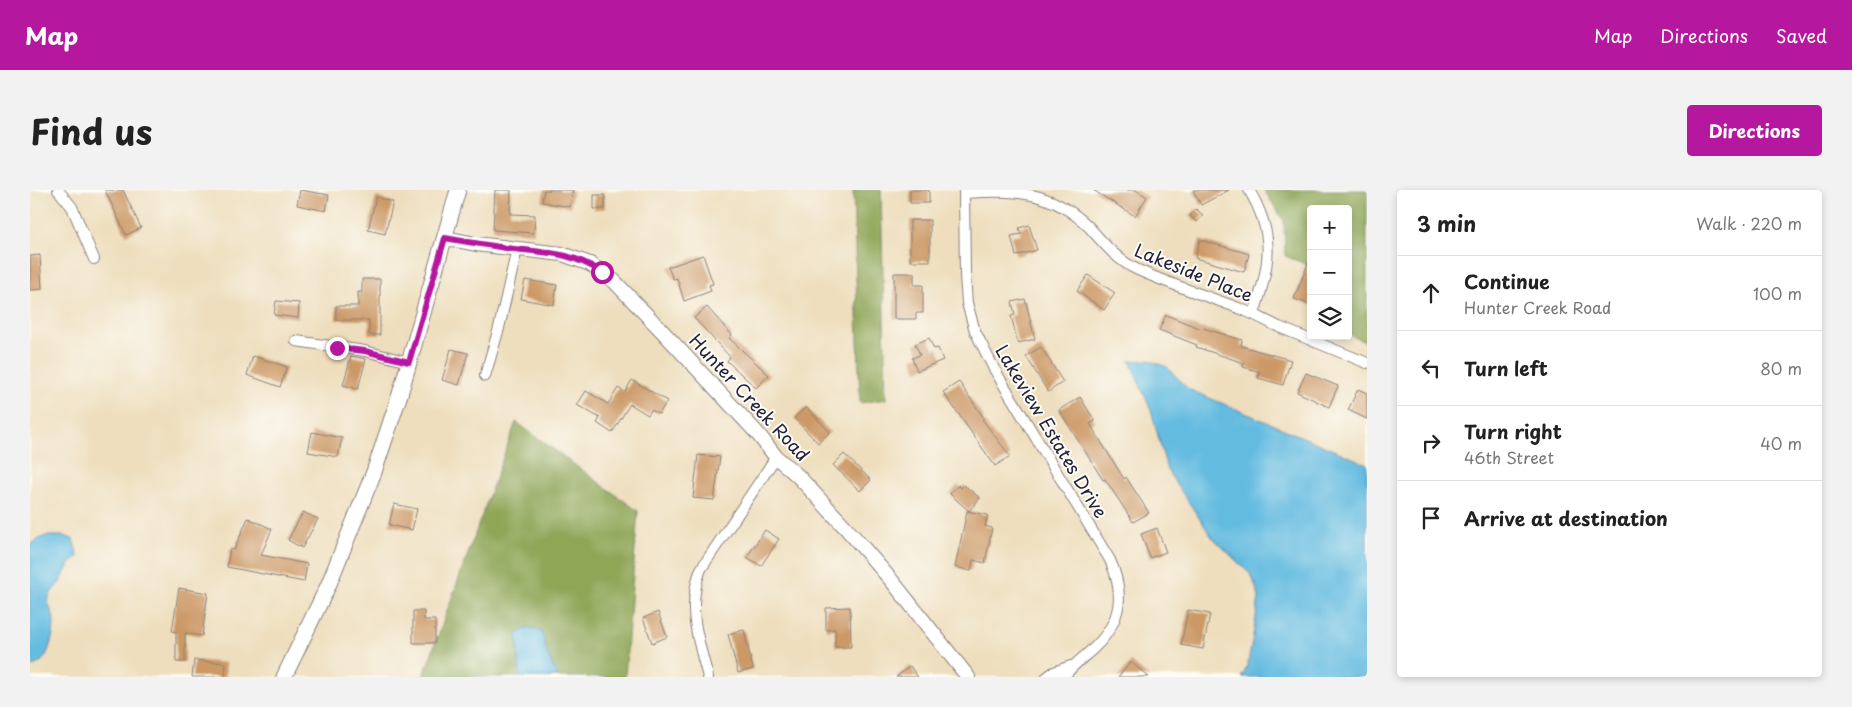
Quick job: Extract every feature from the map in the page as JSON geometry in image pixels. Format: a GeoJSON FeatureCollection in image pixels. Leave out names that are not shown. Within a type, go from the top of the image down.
{"type":"FeatureCollection","features":[{"type":"Feature","properties":{"kind":"main road"},"geometry":{"type":"LineString","coordinates":[[284,677],[311,624],[374,472],[409,362],[458,190]]}},
{"type":"Feature","properties":{"kind":"main road","name":"Hunter Creek Road"},"geometry":{"type":"LineString","coordinates":[[445,238],[562,254],[590,264],[614,281],[758,434],[776,457],[798,476],[846,528],[892,581],[968,677]]}},
{"type":"Feature","properties":{"kind":"street"},"geometry":{"type":"LineString","coordinates":[[58,190],[72,207],[94,259]]}},
{"type":"Feature","properties":{"kind":"street"},"geometry":{"type":"LineString","coordinates":[[1249,190],[1260,212],[1268,239],[1267,267],[1254,314]]}},
{"type":"Feature","properties":{"kind":"street","name":"Lakeside Place"},"geometry":{"type":"LineString","coordinates":[[964,191],[1026,192],[1052,199],[1065,205],[1076,214],[1114,254],[1137,270],[1254,314],[1277,326],[1367,363]]}},
{"type":"Feature","properties":{"kind":"street","name":"Lakeview Estates Drive"},"geometry":{"type":"LineString","coordinates":[[964,191],[965,275],[968,304],[975,331],[994,368],[1110,560],[1120,586],[1120,600],[1112,626],[1094,648],[1071,666],[1054,672],[1047,677]]}},
{"type":"Feature","properties":{"kind":"street"},"geometry":{"type":"LineString","coordinates":[[485,376],[499,328],[517,249]]}},
{"type":"Feature","properties":{"kind":"street"},"geometry":{"type":"LineString","coordinates":[[296,341],[365,351],[409,362]]}},
{"type":"Feature","properties":{"kind":"street"},"geometry":{"type":"LineString","coordinates":[[708,677],[697,637],[693,609],[693,595],[696,582],[701,569],[776,457]]}},
{"type":"Feature","properties":{"kind":"street","name":"Lakeview Estates Drive"},"geometry":{"type":"LineString","coordinates":[[1064,677],[1071,666]]}},
{"type":"Feature","properties":{"kind":"green space"},"geometry":{"type":"Polygon","coordinates":[[[853,190],[881,190],[886,399],[860,403],[853,190]]]}},
{"type":"Feature","properties":{"kind":"green space"},"geometry":{"type":"Polygon","coordinates":[[[1264,190],[1367,190],[1367,343],[1352,336],[1352,205],[1307,205],[1307,264],[1285,256],[1284,221],[1264,190]]]}},
{"type":"Feature","properties":{"kind":"green space"},"geometry":{"type":"Polygon","coordinates":[[[516,422],[638,511],[625,677],[423,677],[516,422]]]}},
{"type":"Feature","properties":{"kind":"water"},"geometry":{"type":"Polygon","coordinates":[[[1148,360],[1167,367],[1188,389],[1367,464],[1367,677],[1242,677],[1247,667],[1259,597],[1252,576],[1212,537],[1167,470],[1152,413],[1130,361],[1148,360]]]}},
{"type":"Feature","properties":{"kind":"water"},"geometry":{"type":"Polygon","coordinates":[[[45,536],[64,536],[73,539],[78,557],[69,566],[49,597],[48,602],[54,620],[51,642],[44,659],[30,668],[30,544],[45,536]]]}},
{"type":"Feature","properties":{"kind":"water"},"geometry":{"type":"Polygon","coordinates":[[[529,627],[542,632],[547,653],[558,677],[520,677],[517,634],[529,627]]]}},
{"type":"Feature","properties":{"kind":"building"},"geometry":{"type":"Polygon","coordinates":[[[105,190],[123,190],[141,228],[126,235],[105,190]]]}},
{"type":"Feature","properties":{"kind":"building"},"geometry":{"type":"Polygon","coordinates":[[[300,190],[329,195],[326,211],[297,205],[300,190]]]}},
{"type":"Feature","properties":{"kind":"building"},"geometry":{"type":"Polygon","coordinates":[[[495,190],[511,190],[510,214],[535,215],[534,233],[493,230],[495,190]]]}},
{"type":"Feature","properties":{"kind":"building"},"geometry":{"type":"Polygon","coordinates":[[[544,190],[573,190],[570,207],[542,202],[544,190]]]}},
{"type":"Feature","properties":{"kind":"building"},"geometry":{"type":"Polygon","coordinates":[[[910,190],[929,190],[929,203],[910,203],[910,190]]]}},
{"type":"Feature","properties":{"kind":"building"},"geometry":{"type":"Polygon","coordinates":[[[1093,190],[1136,190],[1147,197],[1135,216],[1093,190]]]}},
{"type":"Feature","properties":{"kind":"building"},"geometry":{"type":"Polygon","coordinates":[[[1193,190],[1229,190],[1201,205],[1193,190]]]}},
{"type":"Feature","properties":{"kind":"building"},"geometry":{"type":"Polygon","coordinates":[[[594,195],[605,195],[605,209],[594,209],[594,195]]]}},
{"type":"Feature","properties":{"kind":"building"},"geometry":{"type":"Polygon","coordinates":[[[376,197],[393,202],[385,234],[368,230],[376,197]]]}},
{"type":"Feature","properties":{"kind":"building"},"geometry":{"type":"Polygon","coordinates":[[[1196,209],[1203,215],[1197,222],[1190,216],[1196,209]]]}},
{"type":"Feature","properties":{"kind":"building"},"geometry":{"type":"Polygon","coordinates":[[[910,220],[930,220],[930,261],[910,261],[910,220]]]}},
{"type":"Feature","properties":{"kind":"building"},"geometry":{"type":"Polygon","coordinates":[[[1029,225],[1037,250],[1016,256],[1011,236],[1021,234],[1019,228],[1029,225]]]}},
{"type":"Feature","properties":{"kind":"building"},"geometry":{"type":"Polygon","coordinates":[[[1200,240],[1249,254],[1244,272],[1195,258],[1200,240]]]}},
{"type":"Feature","properties":{"kind":"building"},"geometry":{"type":"Polygon","coordinates":[[[40,255],[42,289],[30,290],[30,256],[40,255]]]}},
{"type":"Feature","properties":{"kind":"building"},"geometry":{"type":"Polygon","coordinates":[[[703,255],[713,284],[709,285],[711,291],[684,301],[677,278],[673,279],[668,267],[703,255]]]}},
{"type":"Feature","properties":{"kind":"building"},"geometry":{"type":"Polygon","coordinates":[[[1307,266],[1307,304],[1294,299],[1307,266]]]}},
{"type":"Feature","properties":{"kind":"building"},"geometry":{"type":"Polygon","coordinates":[[[894,273],[914,273],[914,285],[923,285],[923,313],[916,313],[916,319],[894,319],[894,273]]]}},
{"type":"Feature","properties":{"kind":"building"},"geometry":{"type":"Polygon","coordinates":[[[1088,275],[1115,293],[1104,310],[1077,291],[1088,275]]]}},
{"type":"Feature","properties":{"kind":"building"},"geometry":{"type":"Polygon","coordinates":[[[362,279],[380,279],[380,335],[369,335],[369,320],[336,320],[336,306],[358,306],[358,292],[362,292],[362,279]]]}},
{"type":"Feature","properties":{"kind":"building"},"geometry":{"type":"Polygon","coordinates":[[[525,280],[557,285],[554,305],[521,299],[525,280]]]}},
{"type":"Feature","properties":{"kind":"building"},"geometry":{"type":"Polygon","coordinates":[[[1025,299],[1035,339],[1018,343],[1011,316],[1015,315],[1012,302],[1025,299]]]}},
{"type":"Feature","properties":{"kind":"building"},"geometry":{"type":"Polygon","coordinates":[[[276,301],[299,303],[298,318],[274,315],[276,301]]]}},
{"type":"Feature","properties":{"kind":"building"},"geometry":{"type":"Polygon","coordinates":[[[707,307],[732,335],[729,338],[769,375],[756,388],[727,361],[730,357],[694,318],[707,307]]]}},
{"type":"Feature","properties":{"kind":"building"},"geometry":{"type":"Polygon","coordinates":[[[1166,315],[1202,329],[1242,340],[1241,346],[1291,360],[1283,385],[1258,378],[1260,372],[1243,367],[1244,363],[1196,347],[1197,345],[1159,330],[1166,315]]]}},
{"type":"Feature","properties":{"kind":"building"},"geometry":{"type":"Polygon","coordinates":[[[929,338],[934,349],[938,348],[943,360],[917,371],[912,358],[920,355],[915,344],[929,338]]]}},
{"type":"Feature","properties":{"kind":"building"},"geometry":{"type":"Polygon","coordinates":[[[1041,347],[1063,382],[1048,392],[1026,356],[1041,347]]]}},
{"type":"Feature","properties":{"kind":"building"},"geometry":{"type":"Polygon","coordinates":[[[451,349],[468,353],[459,385],[442,380],[451,349]]]}},
{"type":"Feature","properties":{"kind":"building"},"geometry":{"type":"Polygon","coordinates":[[[253,356],[287,367],[280,387],[247,375],[253,356]]]}},
{"type":"Feature","properties":{"kind":"building"},"geometry":{"type":"Polygon","coordinates":[[[351,356],[366,359],[358,389],[343,385],[351,356]]]}},
{"type":"Feature","properties":{"kind":"building"},"geometry":{"type":"Polygon","coordinates":[[[1306,373],[1338,386],[1329,407],[1297,392],[1306,373]]]}},
{"type":"Feature","properties":{"kind":"building"},"geometry":{"type":"Polygon","coordinates":[[[632,380],[667,401],[659,414],[651,410],[648,415],[630,404],[612,433],[597,423],[600,418],[577,405],[586,391],[608,404],[618,388],[625,392],[632,380]]]}},
{"type":"Feature","properties":{"kind":"building"},"geometry":{"type":"Polygon","coordinates":[[[959,382],[984,418],[982,419],[1010,456],[995,466],[943,392],[959,382]]]}},
{"type":"Feature","properties":{"kind":"building"},"geometry":{"type":"Polygon","coordinates":[[[1358,389],[1367,393],[1367,419],[1348,410],[1358,389]]]}},
{"type":"Feature","properties":{"kind":"building"},"geometry":{"type":"Polygon","coordinates":[[[1080,397],[1095,421],[1090,424],[1124,479],[1126,477],[1149,513],[1133,522],[1105,479],[1103,480],[1059,410],[1080,397]]]}},
{"type":"Feature","properties":{"kind":"building"},"geometry":{"type":"Polygon","coordinates":[[[806,407],[830,432],[818,443],[794,418],[806,407]]]}},
{"type":"Feature","properties":{"kind":"building"},"geometry":{"type":"Polygon","coordinates":[[[312,432],[342,438],[338,457],[308,452],[312,432]]]}},
{"type":"Feature","properties":{"kind":"building"},"geometry":{"type":"Polygon","coordinates":[[[844,454],[871,480],[860,491],[833,465],[844,454]]]}},
{"type":"Feature","properties":{"kind":"building"},"geometry":{"type":"Polygon","coordinates":[[[698,455],[720,457],[714,500],[693,498],[698,455]]]}},
{"type":"Feature","properties":{"kind":"building"},"geometry":{"type":"Polygon","coordinates":[[[958,485],[961,488],[964,485],[980,498],[969,511],[950,494],[958,485]]]}},
{"type":"Feature","properties":{"kind":"building"},"geometry":{"type":"Polygon","coordinates":[[[394,504],[417,509],[412,530],[389,525],[394,504]]]}},
{"type":"Feature","properties":{"kind":"building"},"geometry":{"type":"Polygon","coordinates":[[[967,511],[988,515],[985,526],[992,528],[985,563],[973,560],[971,571],[955,567],[967,511]]]}},
{"type":"Feature","properties":{"kind":"building"},"geometry":{"type":"Polygon","coordinates":[[[303,512],[318,519],[302,548],[288,540],[303,512]]]}},
{"type":"Feature","properties":{"kind":"building"},"geometry":{"type":"Polygon","coordinates":[[[248,518],[272,529],[261,555],[307,564],[304,582],[227,567],[230,549],[234,550],[248,518]]]}},
{"type":"Feature","properties":{"kind":"building"},"geometry":{"type":"Polygon","coordinates":[[[1157,528],[1166,552],[1150,558],[1141,534],[1157,528]]]}},
{"type":"Feature","properties":{"kind":"building"},"geometry":{"type":"Polygon","coordinates":[[[765,530],[779,539],[761,566],[747,557],[765,530]]]}},
{"type":"Feature","properties":{"kind":"building"},"geometry":{"type":"Polygon","coordinates":[[[179,588],[208,593],[202,636],[185,633],[185,662],[176,662],[176,632],[172,631],[179,588]]]}},
{"type":"Feature","properties":{"kind":"building"},"geometry":{"type":"Polygon","coordinates":[[[850,607],[851,647],[835,647],[835,629],[826,630],[826,608],[850,607]]]}},
{"type":"Feature","properties":{"kind":"building"},"geometry":{"type":"Polygon","coordinates":[[[1188,610],[1210,614],[1203,649],[1181,645],[1188,610]]]}},
{"type":"Feature","properties":{"kind":"building"},"geometry":{"type":"Polygon","coordinates":[[[413,611],[424,611],[424,620],[435,620],[435,643],[413,643],[413,611]]]}},
{"type":"Feature","properties":{"kind":"building"},"geometry":{"type":"Polygon","coordinates":[[[658,612],[667,637],[652,643],[643,618],[658,612]]]}},
{"type":"Feature","properties":{"kind":"building"},"geometry":{"type":"Polygon","coordinates":[[[744,630],[753,669],[738,673],[728,634],[744,630]]]}},
{"type":"Feature","properties":{"kind":"building"},"geometry":{"type":"Polygon","coordinates":[[[194,660],[226,663],[225,677],[192,677],[194,660]]]}},
{"type":"Feature","properties":{"kind":"building"},"geometry":{"type":"Polygon","coordinates":[[[1131,662],[1149,677],[1118,677],[1131,662]]]}},
{"type":"Feature","properties":{"kind":"building"},"geometry":{"type":"Polygon","coordinates":[[[910,666],[918,677],[896,677],[910,666]]]}},
{"type":"Feature","properties":{"kind":"route"},"geometry":{"type":"LineString","coordinates":[[337,348],[365,351],[409,362],[445,238],[476,244],[562,254],[590,264],[602,272]]}}]}
